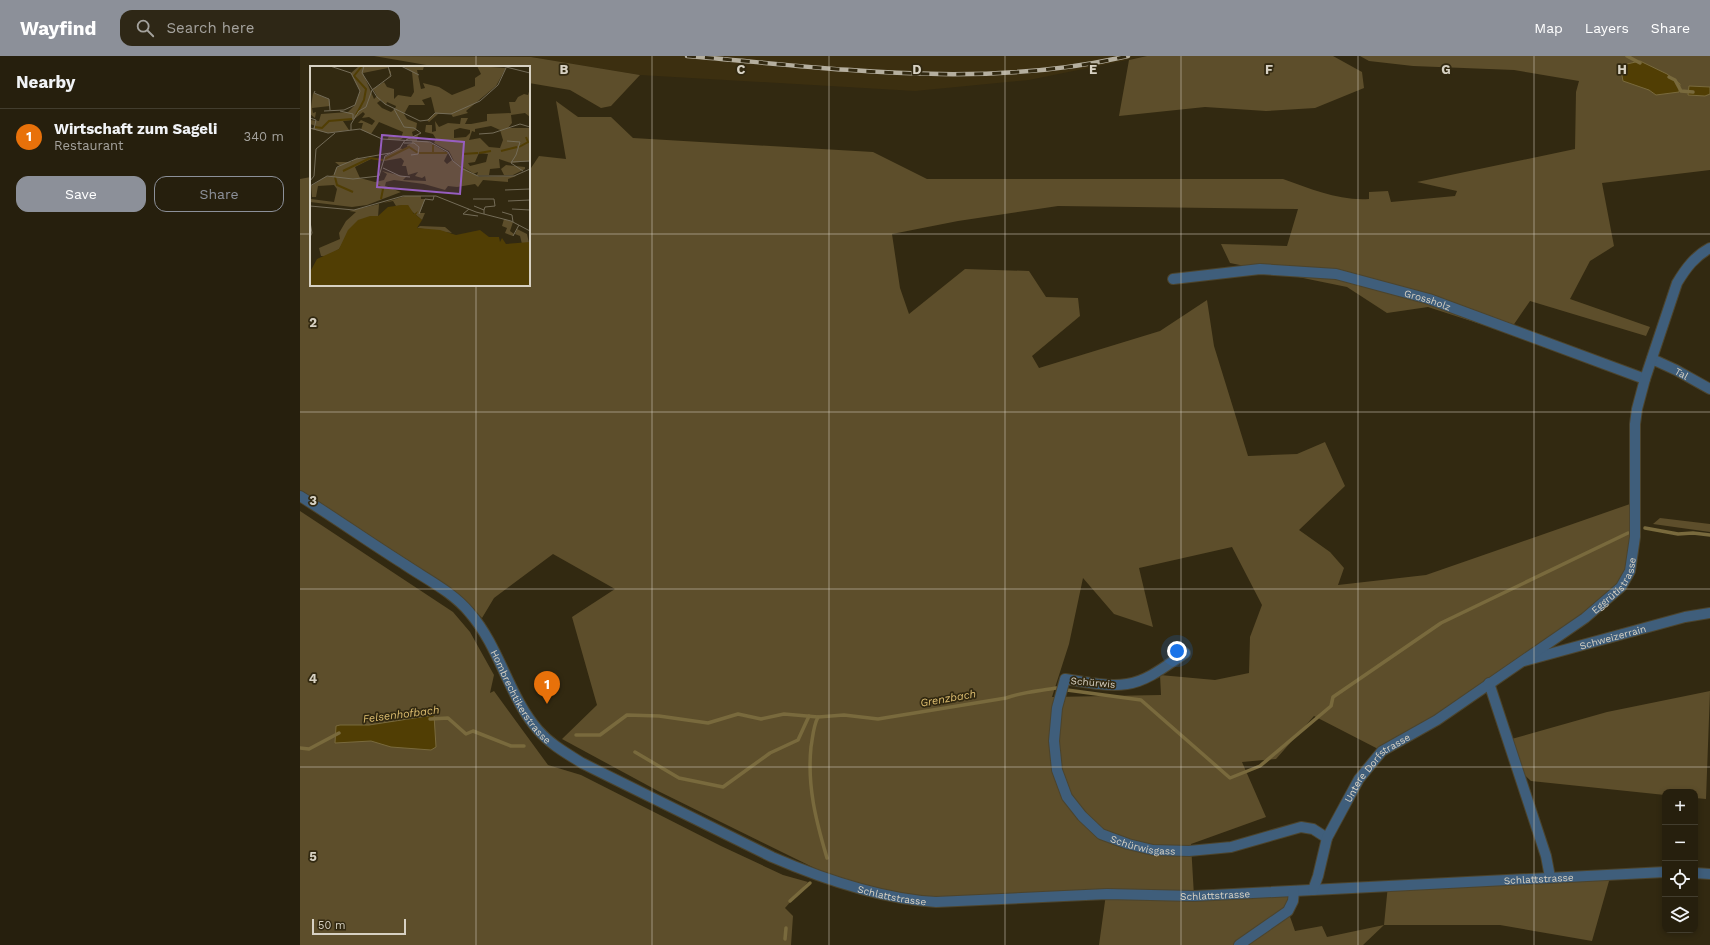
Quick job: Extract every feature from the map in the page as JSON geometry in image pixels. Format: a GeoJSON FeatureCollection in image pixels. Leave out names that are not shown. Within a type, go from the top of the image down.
{"type":"FeatureCollection","features":[{"type":"Feature","properties":{"kind":"street","name":"Eggrütistrasse"},"geometry":{"type":"LineString","coordinates":[[1489,683],[1585,618],[1621,587],[1630,572],[1636,536],[1636,409],[1677,283],[1694,258],[1710,248]]}},
{"type":"Feature","properties":{"kind":"street","name":"Grossholz"},"geometry":{"type":"LineString","coordinates":[[1173,279],[1260,269],[1336,274],[1429,299],[1645,379]]}},
{"type":"Feature","properties":{"kind":"street","name":"Tal"},"geometry":{"type":"LineString","coordinates":[[1652,359],[1676,370],[1710,389]]}},
{"type":"Feature","properties":{"kind":"street","name":"Hombrechtikerstrasse"},"geometry":{"type":"LineString","coordinates":[[300,496],[432,583],[468,611],[490,641],[526,713],[538,730],[553,744],[582,763],[772,857]]}},
{"type":"Feature","properties":{"kind":"street","name":"Schweizerrain"},"geometry":{"type":"LineString","coordinates":[[1517,663],[1685,617],[1710,613]]}},
{"type":"Feature","properties":{"kind":"street","name":"Schürwis"},"geometry":{"type":"LineString","coordinates":[[1065,680],[1128,684],[1142,679],[1185,653]]}},
{"type":"Feature","properties":{"kind":"street","name":"Schürwisgass"},"geometry":{"type":"LineString","coordinates":[[1065,680],[1056,708],[1054,741],[1057,770],[1067,797],[1082,816],[1101,834],[1128,844],[1153,850],[1189,851],[1231,847],[1301,827],[1313,829],[1327,838]]}},
{"type":"Feature","properties":{"kind":"street","name":"Untere Dorfstrasse"},"geometry":{"type":"LineString","coordinates":[[1313,890],[1327,838],[1360,779],[1382,751],[1437,720],[1489,683]]}},
{"type":"Feature","properties":{"kind":"street"},"geometry":{"type":"LineString","coordinates":[[1489,683],[1546,856],[1550,877]]}},
{"type":"Feature","properties":{"kind":"street","name":"Schlattstrasse"},"geometry":{"type":"LineString","coordinates":[[772,857],[793,866],[889,897],[912,901],[936,902],[1106,894],[1194,896],[1662,872]]}},
{"type":"Feature","properties":{"kind":"street"},"geometry":{"type":"LineString","coordinates":[[1698,873],[1710,874]]}},
{"type":"Feature","properties":{"kind":"street"},"geometry":{"type":"LineString","coordinates":[[1239,945],[1288,911],[1293,901],[1294,891]]}},
{"type":"Feature","properties":{"kind":"shaded area"},"geometry":{"type":"Polygon","coordinates":[[[374,56],[531,57],[640,75],[611,106],[601,108],[570,90],[530,83],[530,66],[432,66],[374,56]]]}},
{"type":"Feature","properties":{"kind":"shaded area"},"geometry":{"type":"Polygon","coordinates":[[[499,56],[1147,56],[1029,80],[915,91],[640,75],[531,57],[499,56]]]}},
{"type":"Feature","properties":{"kind":"shaded area"},"geometry":{"type":"Polygon","coordinates":[[[1147,56],[1333,56],[1362,72],[1364,88],[1315,108],[1266,111],[1205,107],[1119,116],[1129,60],[1147,56]]]}},
{"type":"Feature","properties":{"kind":"shaded area"},"geometry":{"type":"Polygon","coordinates":[[[1360,56],[1710,56],[1710,170],[1602,183],[1614,246],[1590,261],[1570,299],[1650,327],[1646,336],[1530,301],[1508,333],[1428,307],[1387,313],[1347,287],[1230,263],[1221,244],[1287,246],[1298,209],[1058,206],[958,221],[892,234],[900,288],[909,314],[965,269],[1029,271],[1046,297],[1078,298],[1080,316],[1032,356],[1039,368],[1160,331],[1207,300],[1214,346],[1248,456],[1297,454],[1325,442],[1345,486],[1299,530],[1330,552],[1344,568],[1338,585],[1426,575],[1630,504],[1635,537],[1621,587],[1517,663],[1382,751],[1314,716],[1276,759],[1242,762],[1266,817],[1191,844],[1194,896],[1294,891],[1288,911],[1295,931],[1322,926],[1327,937],[1384,925],[1363,945],[1099,945],[1106,894],[936,902],[847,884],[658,791],[562,739],[597,705],[572,617],[615,589],[553,554],[494,598],[482,618],[463,598],[300,491],[300,179],[310,177],[310,286],[530,286],[530,170],[539,156],[566,159],[556,101],[578,117],[611,117],[633,138],[873,152],[927,179],[1283,179],[1325,194],[1347,198],[1369,199],[1369,192],[1388,191],[1391,202],[1455,196],[1457,191],[1417,182],[1575,149],[1576,92],[1579,81],[1514,70],[1413,66],[1369,61],[1360,56]],[[1232,547],[1139,568],[1153,627],[1114,614],[1083,578],[1069,644],[1052,697],[1161,695],[1160,675],[1215,680],[1249,673],[1250,637],[1262,605],[1232,547]]]}},
{"type":"Feature","properties":{"kind":"shaded area"},"geometry":{"type":"Polygon","coordinates":[[[1640,61],[1667,74],[1680,84],[1679,92],[1656,95],[1649,90],[1623,81],[1621,70],[1627,64],[1640,61]]]}},
{"type":"Feature","properties":{"kind":"shaded area"},"geometry":{"type":"Polygon","coordinates":[[[1689,86],[1710,87],[1710,94],[1705,96],[1688,95],[1689,86]]]}},
{"type":"Feature","properties":{"kind":"shaded area"},"geometry":{"type":"Polygon","coordinates":[[[300,511],[453,612],[470,632],[494,675],[490,693],[494,691],[548,765],[581,775],[721,846],[783,875],[808,882],[785,908],[793,916],[791,945],[300,945],[300,511]]]}},
{"type":"Feature","properties":{"kind":"shaded area"},"geometry":{"type":"Polygon","coordinates":[[[1660,518],[1710,524],[1710,532],[1653,524],[1660,518]]]}},
{"type":"Feature","properties":{"kind":"shaded area"},"geometry":{"type":"Polygon","coordinates":[[[1710,691],[1706,799],[1698,798],[1698,789],[1662,789],[1662,795],[1531,781],[1518,769],[1508,740],[1607,712],[1710,691]]]}},
{"type":"Feature","properties":{"kind":"shaded area"},"geometry":{"type":"Polygon","coordinates":[[[434,715],[436,747],[431,750],[391,747],[371,741],[335,743],[336,726],[369,725],[434,715]]]}},
{"type":"Feature","properties":{"kind":"shaded area"},"geometry":{"type":"Polygon","coordinates":[[[1611,874],[1592,941],[1500,925],[1384,925],[1388,885],[1611,874]]]}},
{"type":"Feature","properties":{"kind":"waterway","name":"Grenzbach"},"geometry":{"type":"LineString","coordinates":[[1627,56],[1640,63]]}},
{"type":"Feature","properties":{"kind":"waterway","name":"Grenzbach"},"geometry":{"type":"LineString","coordinates":[[1669,77],[1675,80],[1681,91],[1693,92]]}},
{"type":"Feature","properties":{"kind":"waterway","name":"Grenzbach"},"geometry":{"type":"LineString","coordinates":[[1645,528],[1678,534],[1693,533],[1710,535]]}},
{"type":"Feature","properties":{"kind":"waterway"},"geometry":{"type":"LineString","coordinates":[[1067,690],[1141,700],[1230,778],[1260,766],[1331,706],[1333,697],[1441,623],[1628,533]]}},
{"type":"Feature","properties":{"kind":"waterway","name":"Grenzbach"},"geometry":{"type":"LineString","coordinates":[[827,858],[813,803],[810,776],[811,747],[814,728],[818,717],[844,715],[878,719],[1006,698],[1024,693],[1056,688]]}},
{"type":"Feature","properties":{"kind":"waterway"},"geometry":{"type":"LineString","coordinates":[[576,735],[600,735],[627,715],[659,716],[708,723],[738,714],[761,719],[784,714],[818,717]]}},
{"type":"Feature","properties":{"kind":"waterway"},"geometry":{"type":"LineString","coordinates":[[635,752],[679,778],[723,787],[770,753],[798,740],[809,716]]}},
{"type":"Feature","properties":{"kind":"waterway","name":"Felsenhofbach"},"geometry":{"type":"LineString","coordinates":[[430,719],[448,718],[466,734],[473,731],[511,746],[524,746]]}},
{"type":"Feature","properties":{"kind":"waterway","name":"Felsenhofbach"},"geometry":{"type":"LineString","coordinates":[[300,748],[309,749],[339,733]]}},
{"type":"Feature","properties":{"kind":"waterway"},"geometry":{"type":"LineString","coordinates":[[790,901],[810,883]]}},
{"type":"Feature","properties":{"kind":"waterway"},"geometry":{"type":"LineString","coordinates":[[785,939],[786,928]]}},
{"type":"Feature","properties":{"kind":"railway"},"geometry":{"type":"LineString","coordinates":[[687,56],[853,70],[963,74],[1018,72],[1073,66],[1128,56]]}},
{"type":"Feature","properties":{"kind":"place","name":"Wirtschaft zum Sageli"},"geometry":{"type":"Point","coordinates":[547,704]}}]}
